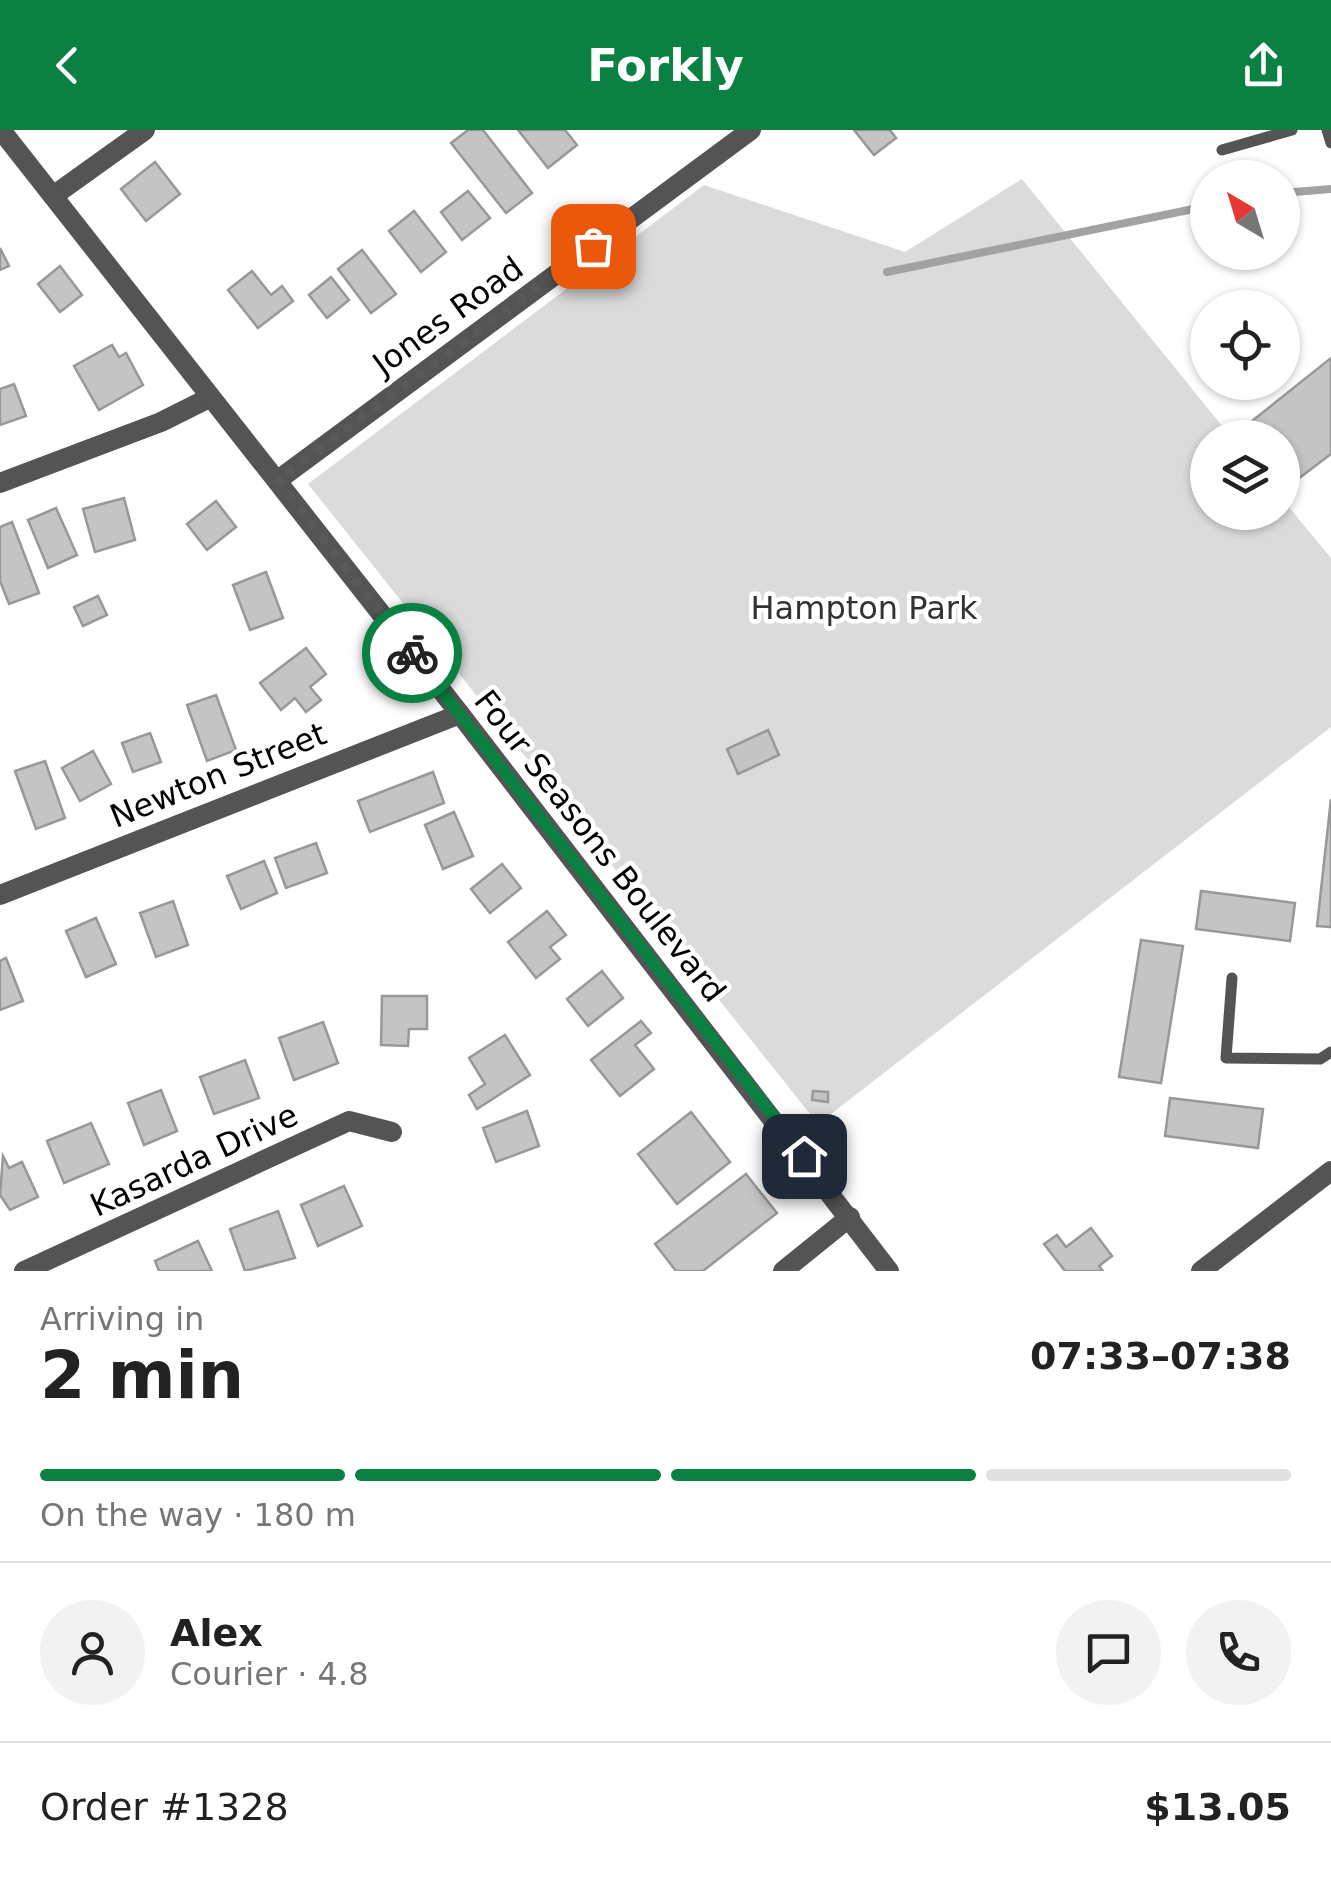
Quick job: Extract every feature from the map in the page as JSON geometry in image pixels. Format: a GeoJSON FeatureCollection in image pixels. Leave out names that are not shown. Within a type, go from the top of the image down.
{"type":"FeatureCollection","features":[{"type":"Feature","properties":{"kind":"street","name":"Four Seasons Boulevard"},"geometry":{"type":"LineString","coordinates":[[1,130],[209,398],[278,480],[889,1271]]}},
{"type":"Feature","properties":{"kind":"street"},"geometry":{"type":"LineString","coordinates":[[52,196],[145,130]]}},
{"type":"Feature","properties":{"kind":"street","name":"Jones Road"},"geometry":{"type":"LineString","coordinates":[[278,480],[751,130]]}},
{"type":"Feature","properties":{"kind":"street"},"geometry":{"type":"LineString","coordinates":[[0,483],[161,422],[209,398]]}},
{"type":"Feature","properties":{"kind":"street","name":"Newton Street"},"geometry":{"type":"LineString","coordinates":[[0,895],[460,714]]}},
{"type":"Feature","properties":{"kind":"street","name":"Kasarda Drive"},"geometry":{"type":"LineString","coordinates":[[28,1270],[349,1122],[392,1132]]}},
{"type":"Feature","properties":{"kind":"street"},"geometry":{"type":"LineString","coordinates":[[1200,1271],[1331,1171]]}},
{"type":"Feature","properties":{"kind":"street"},"geometry":{"type":"LineString","coordinates":[[783,1271],[850,1217]]}},
{"type":"Feature","properties":{"kind":"lane"},"geometry":{"type":"LineString","coordinates":[[1222,150],[1292,130]]}},
{"type":"Feature","properties":{"kind":"lane"},"geometry":{"type":"LineString","coordinates":[[1327,130],[1331,142]]}},
{"type":"Feature","properties":{"kind":"lane"},"geometry":{"type":"LineString","coordinates":[[1232,978],[1226,1058],[1320,1059],[1331,1052]]}},
{"type":"Feature","properties":{"kind":"green space","name":"Hampton Park"},"geometry":{"type":"Polygon","coordinates":[[[1022,179],[1190,386],[1190,400],[1201,400],[1217,420],[1190,420],[1190,530],[1300,530],[1300,521],[1331,558],[1331,727],[818,1124],[308,484],[704,185],[905,252],[1022,179]]]}},
{"type":"Feature","properties":{"kind":"building"},"geometry":{"type":"Polygon","coordinates":[[[468,130],[483,130],[532,193],[506,213],[451,143],[468,130]]]}},
{"type":"Feature","properties":{"kind":"building"},"geometry":{"type":"Polygon","coordinates":[[[518,130],[565,130],[577,145],[548,168],[518,130]]]}},
{"type":"Feature","properties":{"kind":"building"},"geometry":{"type":"Polygon","coordinates":[[[854,130],[890,130],[896,138],[874,155],[854,130]]]}},
{"type":"Feature","properties":{"kind":"building"},"geometry":{"type":"Polygon","coordinates":[[[155,162],[180,194],[146,221],[121,189],[155,162]]]}},
{"type":"Feature","properties":{"kind":"building"},"geometry":{"type":"Polygon","coordinates":[[[468,191],[490,218],[462,240],[441,212],[468,191]]]}},
{"type":"Feature","properties":{"kind":"building"},"geometry":{"type":"Polygon","coordinates":[[[414,211],[446,252],[421,272],[389,231],[414,211]]]}},
{"type":"Feature","properties":{"kind":"building"},"geometry":{"type":"Polygon","coordinates":[[[0,248],[9,266],[0,270],[0,248]]]}},
{"type":"Feature","properties":{"kind":"building"},"geometry":{"type":"Polygon","coordinates":[[[362,250],[396,294],[371,313],[338,269],[362,250]]]}},
{"type":"Feature","properties":{"kind":"building"},"geometry":{"type":"Polygon","coordinates":[[[60,266],[82,295],[60,312],[38,284],[60,266]]]}},
{"type":"Feature","properties":{"kind":"building"},"geometry":{"type":"Polygon","coordinates":[[[252,271],[271,295],[282,286],[293,301],[258,328],[228,290],[252,271]]]}},
{"type":"Feature","properties":{"kind":"building"},"geometry":{"type":"Polygon","coordinates":[[[331,277],[349,300],[327,318],[309,295],[331,277]]]}},
{"type":"Feature","properties":{"kind":"building"},"geometry":{"type":"Polygon","coordinates":[[[112,345],[119,357],[126,353],[143,385],[99,410],[74,366],[112,345]]]}},
{"type":"Feature","properties":{"kind":"building"},"geometry":{"type":"Polygon","coordinates":[[[1331,358],[1331,454],[1300,477],[1300,420],[1253,420],[1278,400],[1300,400],[1300,383],[1331,358]]]}},
{"type":"Feature","properties":{"kind":"building"},"geometry":{"type":"Polygon","coordinates":[[[14,384],[26,416],[0,425],[0,389],[14,384]]]}},
{"type":"Feature","properties":{"kind":"building"},"geometry":{"type":"Polygon","coordinates":[[[124,498],[135,540],[95,552],[83,509],[124,498]]]}},
{"type":"Feature","properties":{"kind":"building"},"geometry":{"type":"Polygon","coordinates":[[[216,501],[236,527],[207,550],[187,524],[216,501]]]}},
{"type":"Feature","properties":{"kind":"building"},"geometry":{"type":"Polygon","coordinates":[[[56,508],[77,555],[48,568],[28,520],[56,508]]]}},
{"type":"Feature","properties":{"kind":"building"},"geometry":{"type":"Polygon","coordinates":[[[12,522],[39,593],[9,604],[0,581],[0,527],[12,522]]]}},
{"type":"Feature","properties":{"kind":"building"},"geometry":{"type":"Polygon","coordinates":[[[266,572],[283,618],[250,630],[233,585],[266,572]]]}},
{"type":"Feature","properties":{"kind":"building"},"geometry":{"type":"Polygon","coordinates":[[[98,596],[107,615],[83,626],[74,607],[98,596]]]}},
{"type":"Feature","properties":{"kind":"building"},"geometry":{"type":"Polygon","coordinates":[[[306,648],[326,674],[310,687],[321,700],[306,712],[295,698],[281,710],[260,683],[306,648]]]}},
{"type":"Feature","properties":{"kind":"building"},"geometry":{"type":"Polygon","coordinates":[[[216,695],[236,750],[207,761],[187,705],[216,695]]]}},
{"type":"Feature","properties":{"kind":"building"},"geometry":{"type":"Polygon","coordinates":[[[768,730],[779,755],[738,774],[727,749],[768,730]]]}},
{"type":"Feature","properties":{"kind":"building"},"geometry":{"type":"Polygon","coordinates":[[[150,733],[161,762],[133,772],[122,743],[150,733]]]}},
{"type":"Feature","properties":{"kind":"building"},"geometry":{"type":"Polygon","coordinates":[[[93,751],[111,784],[80,801],[62,768],[93,751]]]}},
{"type":"Feature","properties":{"kind":"building"},"geometry":{"type":"Polygon","coordinates":[[[45,761],[65,818],[36,829],[15,771],[45,761]]]}},
{"type":"Feature","properties":{"kind":"building"},"geometry":{"type":"Polygon","coordinates":[[[433,772],[444,803],[370,832],[358,801],[433,772]]]}},
{"type":"Feature","properties":{"kind":"building"},"geometry":{"type":"Polygon","coordinates":[[[1331,799],[1331,927],[1317,926],[1331,799]]]}},
{"type":"Feature","properties":{"kind":"building"},"geometry":{"type":"Polygon","coordinates":[[[454,812],[473,856],[443,869],[425,825],[454,812]]]}},
{"type":"Feature","properties":{"kind":"building"},"geometry":{"type":"Polygon","coordinates":[[[316,843],[327,873],[286,888],[275,858],[316,843]]]}},
{"type":"Feature","properties":{"kind":"building"},"geometry":{"type":"Polygon","coordinates":[[[264,861],[277,893],[241,909],[227,876],[264,861]]]}},
{"type":"Feature","properties":{"kind":"building"},"geometry":{"type":"Polygon","coordinates":[[[502,864],[521,888],[490,913],[471,889],[502,864]]]}},
{"type":"Feature","properties":{"kind":"building"},"geometry":{"type":"Polygon","coordinates":[[[1201,891],[1295,903],[1290,941],[1196,929],[1201,891]]]}},
{"type":"Feature","properties":{"kind":"building"},"geometry":{"type":"Polygon","coordinates":[[[173,901],[188,945],[156,957],[140,913],[173,901]]]}},
{"type":"Feature","properties":{"kind":"building"},"geometry":{"type":"Polygon","coordinates":[[[547,911],[566,935],[550,947],[560,959],[536,978],[508,942],[547,911]]]}},
{"type":"Feature","properties":{"kind":"building"},"geometry":{"type":"Polygon","coordinates":[[[96,918],[116,964],[86,977],[66,931],[96,918]]]}},
{"type":"Feature","properties":{"kind":"building"},"geometry":{"type":"Polygon","coordinates":[[[1141,940],[1183,946],[1161,1083],[1119,1077],[1141,940]]]}},
{"type":"Feature","properties":{"kind":"building"},"geometry":{"type":"Polygon","coordinates":[[[6,958],[23,1001],[0,1010],[0,961],[6,958]]]}},
{"type":"Feature","properties":{"kind":"building"},"geometry":{"type":"Polygon","coordinates":[[[602,971],[623,998],[588,1026],[567,999],[602,971]]]}},
{"type":"Feature","properties":{"kind":"building"},"geometry":{"type":"Polygon","coordinates":[[[382,996],[427,996],[427,1029],[409,1029],[408,1046],[381,1045],[382,996]]]}},
{"type":"Feature","properties":{"kind":"building"},"geometry":{"type":"Polygon","coordinates":[[[641,1021],[651,1033],[635,1045],[654,1069],[620,1096],[591,1060],[641,1021]]]}},
{"type":"Feature","properties":{"kind":"building"},"geometry":{"type":"Polygon","coordinates":[[[323,1022],[338,1063],[294,1080],[279,1038],[323,1022]]]}},
{"type":"Feature","properties":{"kind":"building"},"geometry":{"type":"Polygon","coordinates":[[[505,1035],[530,1075],[477,1109],[469,1095],[485,1084],[469,1058],[505,1035]]]}},
{"type":"Feature","properties":{"kind":"building"},"geometry":{"type":"Polygon","coordinates":[[[245,1060],[259,1098],[214,1114],[200,1077],[245,1060]]]}},
{"type":"Feature","properties":{"kind":"building"},"geometry":{"type":"Polygon","coordinates":[[[161,1090],[177,1131],[144,1145],[128,1103],[161,1090]]]}},
{"type":"Feature","properties":{"kind":"building"},"geometry":{"type":"Polygon","coordinates":[[[813,1091],[828,1092],[828,1102],[812,1100],[813,1091]]]}},
{"type":"Feature","properties":{"kind":"building"},"geometry":{"type":"Polygon","coordinates":[[[1170,1098],[1263,1109],[1258,1148],[1165,1136],[1170,1098]]]}},
{"type":"Feature","properties":{"kind":"building"},"geometry":{"type":"Polygon","coordinates":[[[527,1111],[539,1146],[496,1162],[483,1128],[527,1111]]]}},
{"type":"Feature","properties":{"kind":"building"},"geometry":{"type":"Polygon","coordinates":[[[691,1112],[730,1162],[677,1204],[638,1154],[691,1112]]]}},
{"type":"Feature","properties":{"kind":"building"},"geometry":{"type":"Polygon","coordinates":[[[91,1123],[109,1164],[64,1183],[47,1141],[91,1123]]]}},
{"type":"Feature","properties":{"kind":"building"},"geometry":{"type":"Polygon","coordinates":[[[3,1156],[9,1168],[22,1162],[38,1197],[10,1210],[0,1195],[3,1156]]]}},
{"type":"Feature","properties":{"kind":"building"},"geometry":{"type":"Polygon","coordinates":[[[746,1174],[777,1213],[703,1271],[676,1271],[655,1244],[746,1174]]]}},
{"type":"Feature","properties":{"kind":"building"},"geometry":{"type":"Polygon","coordinates":[[[344,1186],[362,1226],[318,1246],[301,1205],[344,1186]]]}},
{"type":"Feature","properties":{"kind":"building"},"geometry":{"type":"Polygon","coordinates":[[[278,1211],[295,1258],[245,1271],[230,1229],[278,1211]]]}},
{"type":"Feature","properties":{"kind":"building"},"geometry":{"type":"Polygon","coordinates":[[[1091,1228],[1112,1256],[1099,1266],[1103,1271],[1065,1271],[1044,1244],[1057,1235],[1066,1247],[1091,1228]]]}},
{"type":"Feature","properties":{"kind":"building"},"geometry":{"type":"Polygon","coordinates":[[[198,1241],[212,1271],[159,1271],[155,1261],[198,1241]]]}},
{"type":"Feature","properties":{"kind":"waterway"},"geometry":{"type":"LineString","coordinates":[[1300,192],[1331,189]]}},
{"type":"Feature","properties":{"kind":"waterway"},"geometry":{"type":"LineString","coordinates":[[887,272],[1190,210]]}},
{"type":"Feature","properties":{"kind":"way so far"},"geometry":{"type":"LineString","coordinates":[[412,653],[278,480],[593,246]]}},
{"type":"Feature","properties":{"kind":"route"},"geometry":{"type":"LineString","coordinates":[[412,653],[804,1156]]}}]}
